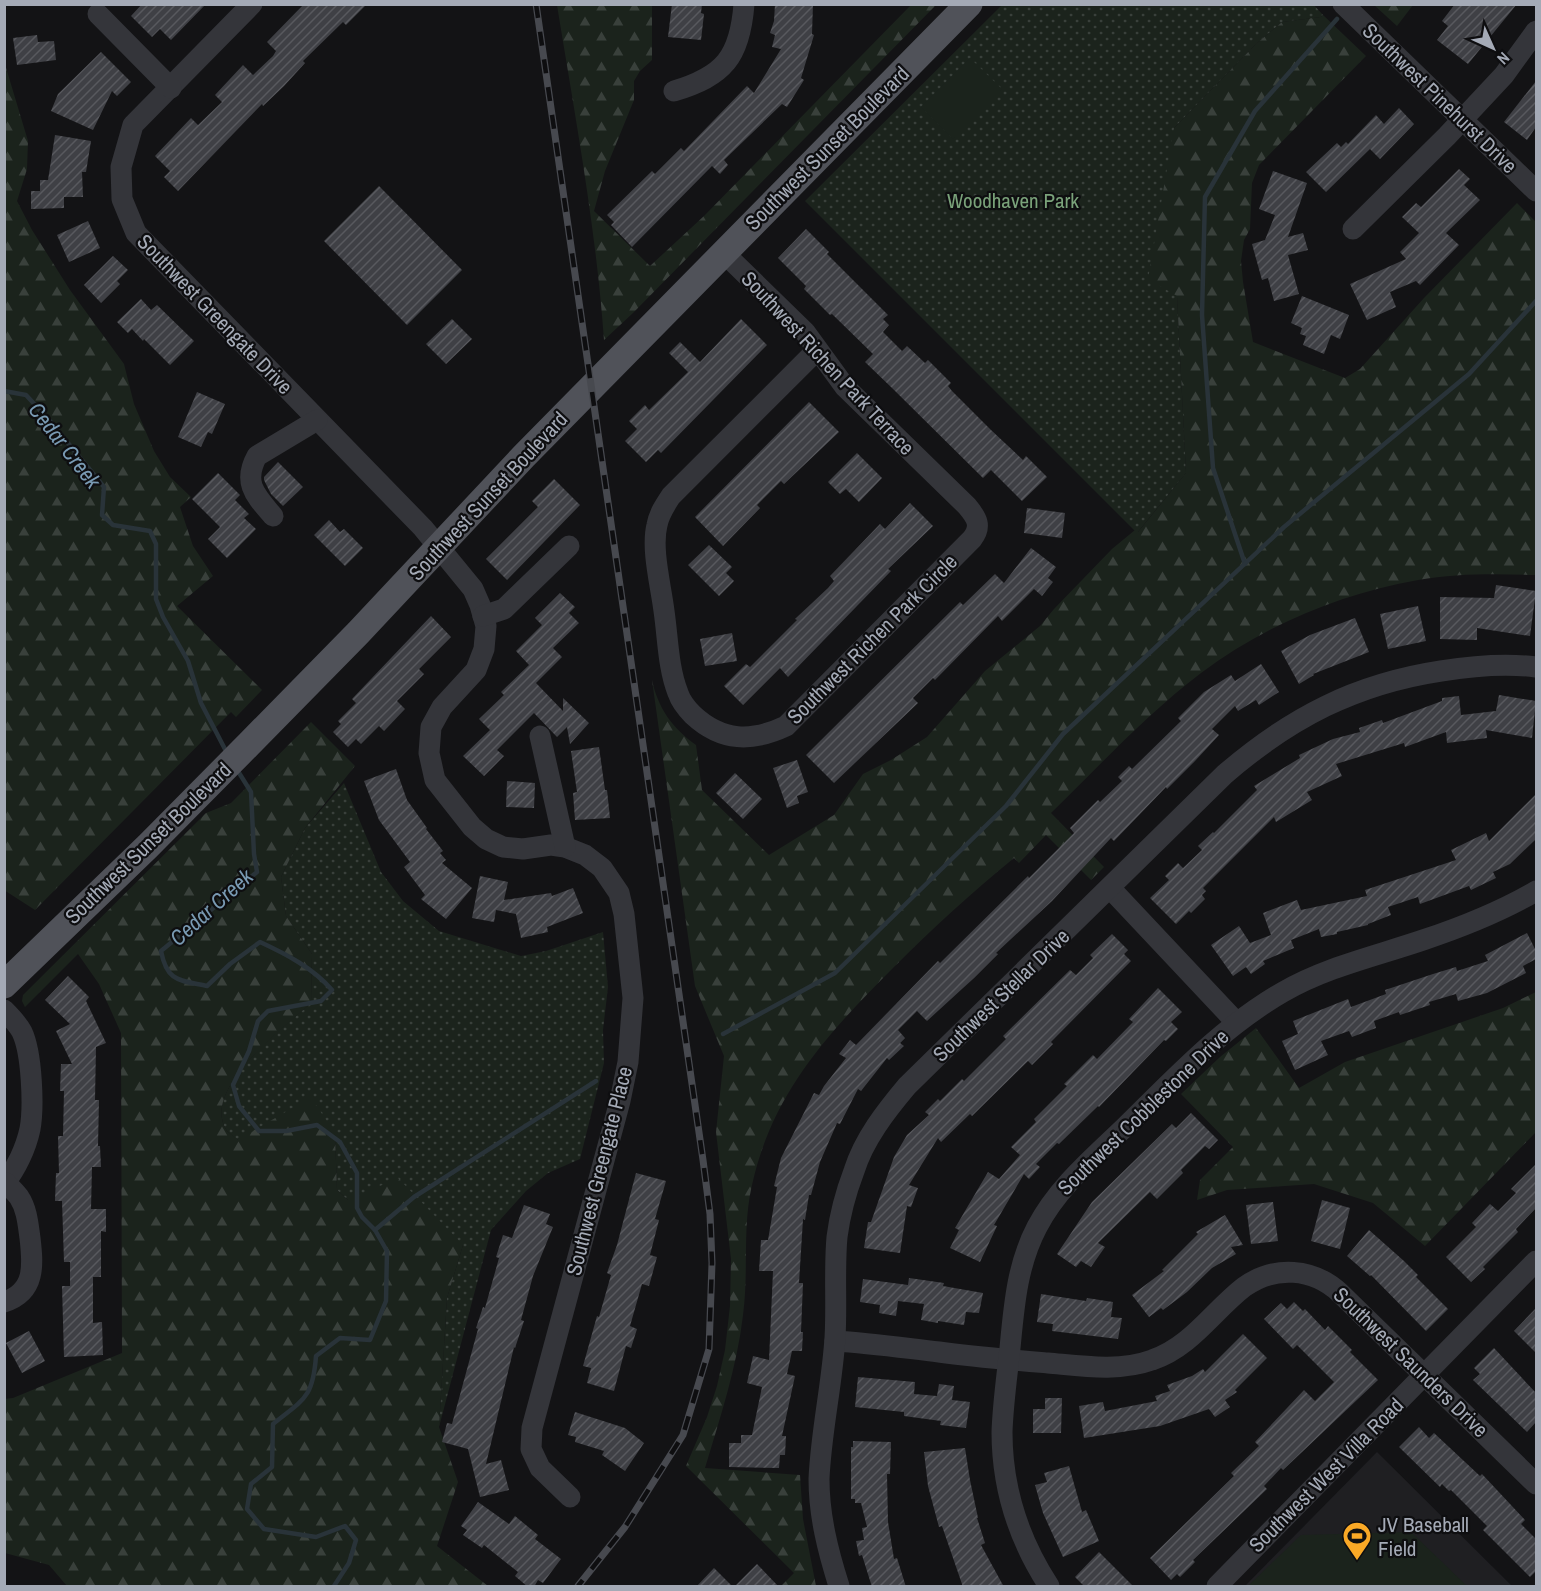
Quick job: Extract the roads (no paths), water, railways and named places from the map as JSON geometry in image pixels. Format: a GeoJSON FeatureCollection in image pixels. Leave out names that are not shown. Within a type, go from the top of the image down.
{"type":"FeatureCollection","features":[{"type":"Feature","properties":{"kind":"main road","name":"Southwest Sunset Boulevard"},"geometry":{"type":"LineString","coordinates":[[4,985],[249,744],[524,456],[969,4]]}},
{"type":"Feature","properties":{"kind":"street","name":"Southwest Greengate Drive"},"geometry":{"type":"LineString","coordinates":[[252,4],[133,125],[121,167],[122,199],[136,233],[423,528],[438,548]]}},
{"type":"Feature","properties":{"kind":"street"},"geometry":{"type":"LineString","coordinates":[[674,91],[697,84],[714,74],[728,60],[739,39],[744,4]]}},
{"type":"Feature","properties":{"kind":"street","name":"Southwest Pinehurst Drive"},"geometry":{"type":"LineString","coordinates":[[1343,4],[1536,191]]}},
{"type":"Feature","properties":{"kind":"street"},"geometry":{"type":"LineString","coordinates":[[98,14],[171,88]]}},
{"type":"Feature","properties":{"kind":"street"},"geometry":{"type":"LineString","coordinates":[[1353,229],[1504,75],[1536,31]]}},
{"type":"Feature","properties":{"kind":"street","name":"Southwest Richen Park Terrace"},"geometry":{"type":"LineString","coordinates":[[724,253],[805,332],[845,387],[967,506],[977,518],[978,526]]}},
{"type":"Feature","properties":{"kind":"street","name":"Southwest Richen Park Circle"},"geometry":{"type":"LineString","coordinates":[[818,350],[671,496],[657,524],[656,550],[673,672],[678,694],[687,709],[700,722],[714,731],[731,737],[752,738],[770,734],[786,726],[972,539],[978,526]]}},
{"type":"Feature","properties":{"kind":"street"},"geometry":{"type":"LineString","coordinates":[[273,516],[256,496],[250,482],[252,465],[257,456],[317,420]]}},
{"type":"Feature","properties":{"kind":"street"},"geometry":{"type":"LineString","coordinates":[[483,616],[504,609],[569,546]]}},
{"type":"Feature","properties":{"kind":"street","name":"Southwest Greengate Place"},"geometry":{"type":"LineString","coordinates":[[438,548],[473,589],[486,626],[484,649],[476,670],[442,707],[431,727],[429,753],[435,780],[472,827],[486,839],[503,847],[523,849],[550,845],[565,847],[585,855],[602,868],[619,893],[624,914],[633,998],[628,1062],[620,1101],[532,1428],[531,1449],[540,1468],[570,1497]]}},
{"type":"Feature","properties":{"kind":"street","name":"Southwest Stellar Drive"},"geometry":{"type":"LineString","coordinates":[[839,1587],[824,1538],[819,1481],[835,1341],[837,1239],[840,1217],[855,1168],[878,1123],[907,1086],[1240,762],[1297,721],[1326,705],[1379,684],[1430,673],[1486,666],[1536,667]]}},
{"type":"Feature","properties":{"kind":"street"},"geometry":{"type":"LineString","coordinates":[[540,736],[565,847]]}},
{"type":"Feature","properties":{"kind":"street"},"geometry":{"type":"LineString","coordinates":[[1110,888],[1236,1022]]}},
{"type":"Feature","properties":{"kind":"street","name":"Southwest Cobblestone Drive"},"geometry":{"type":"LineString","coordinates":[[1049,1587],[1031,1557],[1015,1517],[1007,1485],[1002,1430],[1019,1276],[1030,1242],[1052,1202],[1074,1177],[1174,1079],[1236,1022],[1254,1009],[1302,982],[1460,927],[1490,915],[1536,891]]}},
{"type":"Feature","properties":{"kind":"street"},"geometry":{"type":"LineString","coordinates":[[4,1011],[22,1031],[30,1056],[30,1127],[22,1152],[5,1184],[19,1198],[25,1210],[33,1266],[28,1282],[22,1290],[4,1302]]}},
{"type":"Feature","properties":{"kind":"street","name":"Southwest West Villa Road"},"geometry":{"type":"LineString","coordinates":[[1217,1587],[1536,1262]]}},
{"type":"Feature","properties":{"kind":"street","name":"Southwest Saunders Drive"},"geometry":{"type":"LineString","coordinates":[[835,1341],[1104,1368],[1150,1361],[1166,1355],[1194,1335],[1247,1286],[1270,1275],[1292,1272],[1307,1274],[1331,1284],[1536,1484]]}},
{"type":"Feature","properties":{"kind":"waterway"},"geometry":{"type":"LineString","coordinates":[[1245,564],[1213,468],[1202,315],[1205,197],[1255,111],[1337,19]]}},
{"type":"Feature","properties":{"kind":"waterway"},"geometry":{"type":"LineString","coordinates":[[723,1034],[835,973],[1006,806],[1063,734],[1284,527],[1469,374],[1536,301]]}},
{"type":"Feature","properties":{"kind":"waterway","name":"Cedar Creek"},"geometry":{"type":"LineString","coordinates":[[4,391],[26,395],[104,487],[102,515],[113,525],[150,531],[156,544],[156,599],[163,617],[188,661],[201,703],[227,753]]}},
{"type":"Feature","properties":{"kind":"waterway","name":"Cedar Creek"},"geometry":{"type":"LineString","coordinates":[[236,768],[251,792],[257,872],[161,951],[167,969],[176,978],[207,986],[230,964],[260,942],[308,968],[332,990],[321,1001],[268,1011],[258,1021],[249,1051],[233,1085],[239,1106],[259,1131],[286,1131],[317,1125],[340,1142],[357,1173],[357,1208],[362,1217],[375,1230],[387,1251],[386,1301],[370,1340],[340,1338],[316,1356],[312,1381],[305,1396],[273,1424],[272,1467],[251,1484],[247,1509],[264,1529],[316,1537],[345,1526],[356,1540],[349,1563],[334,1586]]}},
{"type":"Feature","properties":{"kind":"waterway"},"geometry":{"type":"LineString","coordinates":[[375,1230],[414,1197],[596,1081]]}},
{"type":"Feature","properties":{"kind":"railway"},"geometry":{"type":"LineString","coordinates":[[536,4],[703,1160],[710,1214],[712,1263],[709,1349],[683,1435],[625,1527],[578,1586]]}},
{"type":"Feature","properties":{"kind":"place","name":"JV Baseball Field"},"geometry":{"type":"Point","coordinates":[1357,1562]}},
{"type":"Feature","properties":{"kind":"park label","name":"Woodhaven Park"},"geometry":{"type":"Point","coordinates":[1013,200]}}]}
